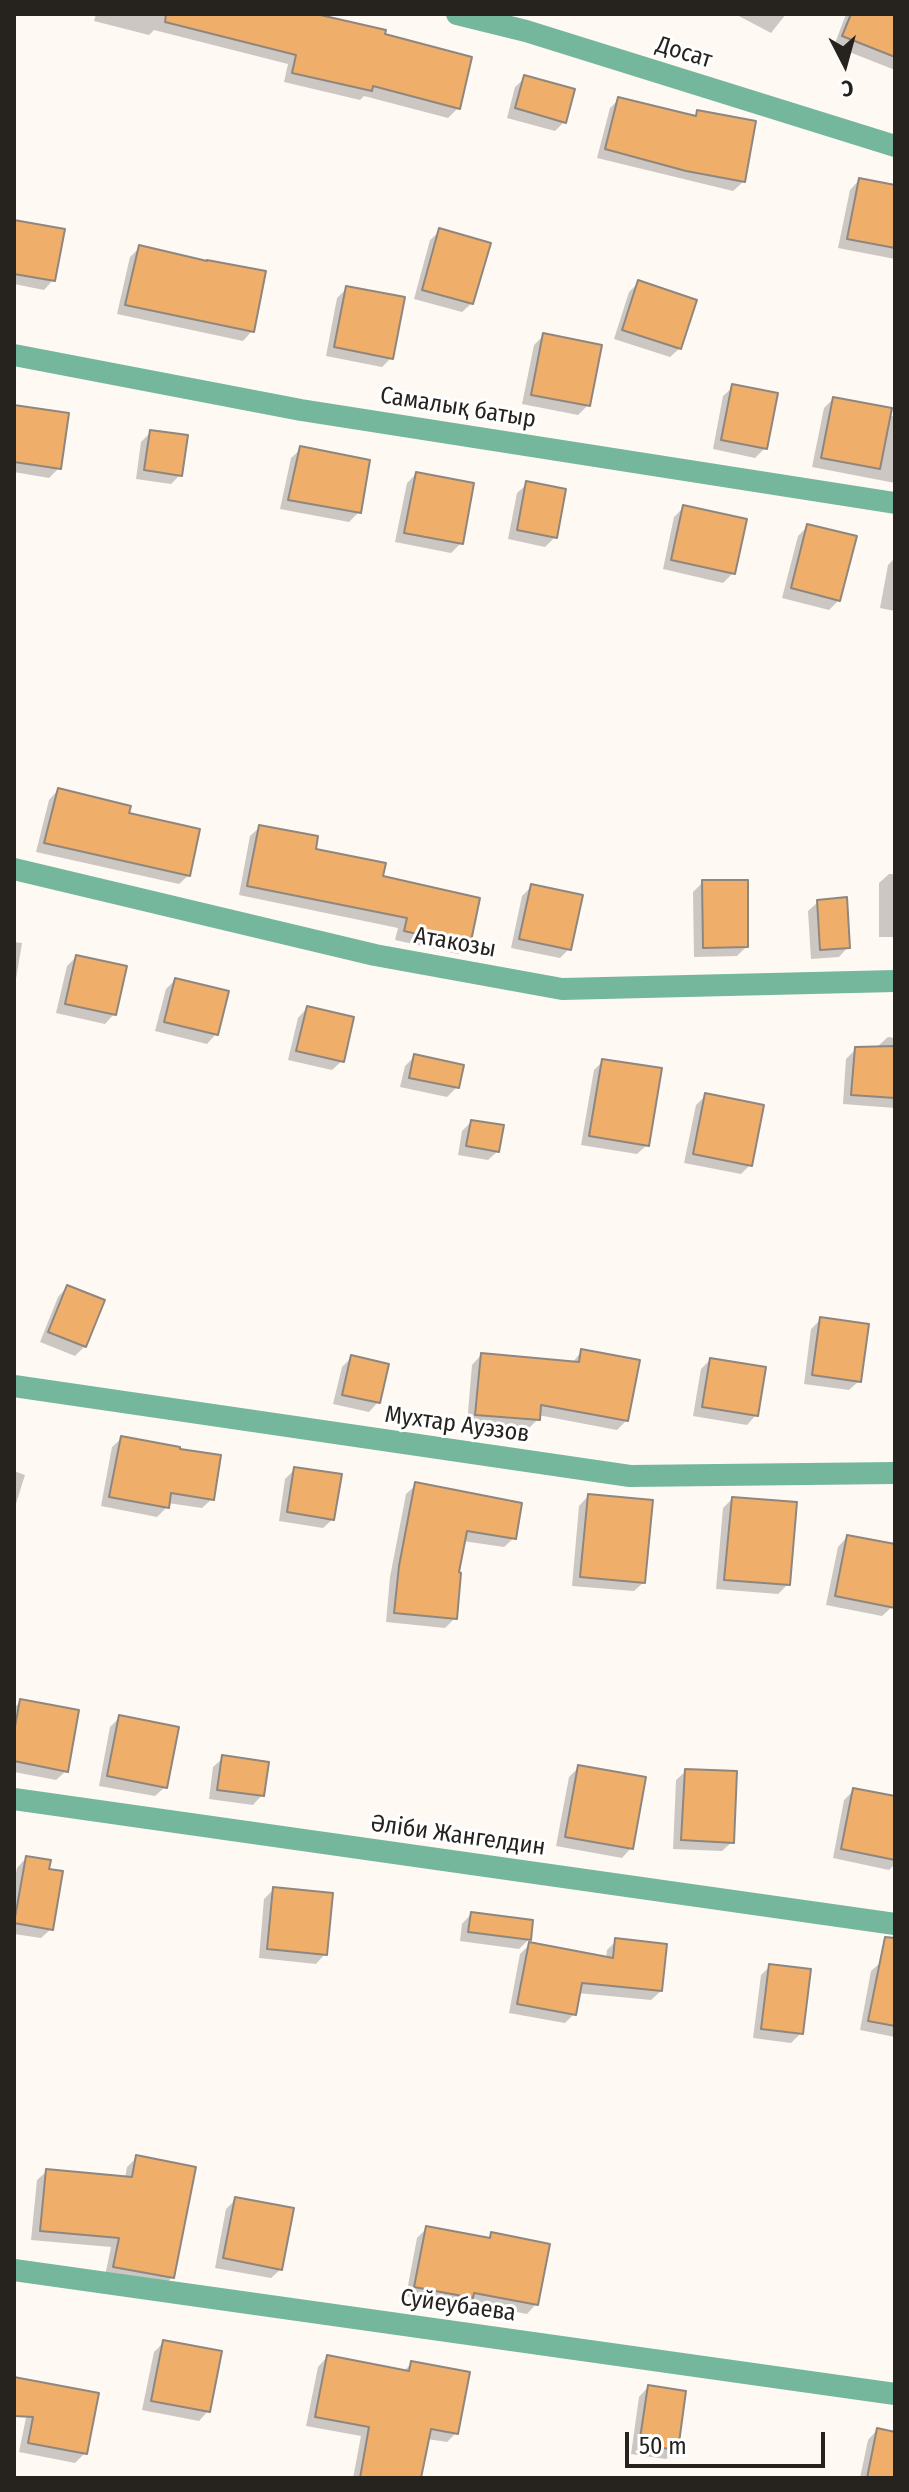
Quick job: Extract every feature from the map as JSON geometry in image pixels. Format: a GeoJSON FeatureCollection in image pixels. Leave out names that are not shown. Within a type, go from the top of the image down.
{"type":"FeatureCollection","features":[{"type":"Feature","properties":{"kind":"street","name":"Досат"},"geometry":{"type":"LineString","coordinates":[[457,14],[526,31],[895,146]]}},
{"type":"Feature","properties":{"kind":"street","name":"Самалық батыр"},"geometry":{"type":"LineString","coordinates":[[14,355],[301,410],[895,503]]}},
{"type":"Feature","properties":{"kind":"street","name":"Атакозы"},"geometry":{"type":"LineString","coordinates":[[14,869],[375,955],[562,989],[895,981]]}},
{"type":"Feature","properties":{"kind":"street","name":"Мухтар Ауэзов"},"geometry":{"type":"LineString","coordinates":[[14,1386],[630,1476],[895,1473]]}},
{"type":"Feature","properties":{"kind":"street","name":"Әліби Жангелдин"},"geometry":{"type":"LineString","coordinates":[[14,1799],[895,1924]]}},
{"type":"Feature","properties":{"kind":"street","name":"Суйеубаева"},"geometry":{"type":"LineString","coordinates":[[14,2270],[895,2394]]}},
{"type":"Feature","properties":{"kind":"building"},"geometry":{"type":"Polygon","coordinates":[[[166,14],[316,14],[386,30],[385,34],[472,57],[460,109],[373,86],[372,91],[292,73],[296,55],[165,22],[166,14]]]}},
{"type":"Feature","properties":{"kind":"building"},"geometry":{"type":"Polygon","coordinates":[[[851,14],[895,14],[895,57],[842,36],[851,14]]]}},
{"type":"Feature","properties":{"kind":"building"},"geometry":{"type":"Polygon","coordinates":[[[524,75],[575,89],[566,123],[515,108],[524,75]]]}},
{"type":"Feature","properties":{"kind":"building"},"geometry":{"type":"Polygon","coordinates":[[[618,97],[696,116],[697,110],[756,121],[745,182],[686,171],[605,149],[618,97]]]}},
{"type":"Feature","properties":{"kind":"building"},"geometry":{"type":"Polygon","coordinates":[[[859,178],[895,185],[895,248],[847,239],[859,178]]]}},
{"type":"Feature","properties":{"kind":"building"},"geometry":{"type":"Polygon","coordinates":[[[14,220],[65,229],[55,281],[14,274],[14,220]]]}},
{"type":"Feature","properties":{"kind":"building"},"geometry":{"type":"Polygon","coordinates":[[[439,228],[491,243],[473,304],[422,290],[439,228]]]}},
{"type":"Feature","properties":{"kind":"building"},"geometry":{"type":"Polygon","coordinates":[[[139,245],[266,271],[254,332],[125,305],[139,245]]]}},
{"type":"Feature","properties":{"kind":"building"},"geometry":{"type":"Polygon","coordinates":[[[638,280],[697,300],[681,349],[622,330],[638,280]]]}},
{"type":"Feature","properties":{"kind":"building"},"geometry":{"type":"Polygon","coordinates":[[[346,286],[405,297],[393,359],[334,347],[346,286]]]}},
{"type":"Feature","properties":{"kind":"building"},"geometry":{"type":"Polygon","coordinates":[[[543,333],[602,345],[590,406],[531,395],[543,333]]]}},
{"type":"Feature","properties":{"kind":"building"},"geometry":{"type":"Polygon","coordinates":[[[732,384],[778,393],[767,449],[721,440],[732,384]]]}},
{"type":"Feature","properties":{"kind":"building"},"geometry":{"type":"Polygon","coordinates":[[[833,397],[892,408],[880,469],[821,458],[833,397]]]}},
{"type":"Feature","properties":{"kind":"building"},"geometry":{"type":"Polygon","coordinates":[[[14,405],[69,413],[61,469],[14,462],[14,405]]]}},
{"type":"Feature","properties":{"kind":"building"},"geometry":{"type":"Polygon","coordinates":[[[150,430],[188,435],[182,476],[144,470],[150,430]]]}},
{"type":"Feature","properties":{"kind":"building"},"geometry":{"type":"Polygon","coordinates":[[[300,446],[370,460],[361,513],[288,500],[300,446]]]}},
{"type":"Feature","properties":{"kind":"building"},"geometry":{"type":"Polygon","coordinates":[[[416,472],[474,483],[463,544],[404,533],[416,472]]]}},
{"type":"Feature","properties":{"kind":"building"},"geometry":{"type":"Polygon","coordinates":[[[526,481],[566,489],[557,538],[517,530],[526,481]]]}},
{"type":"Feature","properties":{"kind":"building"},"geometry":{"type":"Polygon","coordinates":[[[683,505],[747,519],[735,574],[671,560],[683,505]]]}},
{"type":"Feature","properties":{"kind":"building"},"geometry":{"type":"Polygon","coordinates":[[[807,524],[857,536],[840,601],[791,588],[807,524]]]}},
{"type":"Feature","properties":{"kind":"building"},"geometry":{"type":"Polygon","coordinates":[[[58,788],[131,806],[129,813],[200,829],[190,876],[44,843],[58,788]]]}},
{"type":"Feature","properties":{"kind":"building"},"geometry":{"type":"Polygon","coordinates":[[[259,825],[318,836],[316,849],[386,863],[383,876],[480,898],[470,946],[404,931],[407,918],[247,886],[259,825]]]}},
{"type":"Feature","properties":{"kind":"building"},"geometry":{"type":"Polygon","coordinates":[[[702,880],[748,880],[748,947],[703,948],[702,880]]]}},
{"type":"Feature","properties":{"kind":"building"},"geometry":{"type":"Polygon","coordinates":[[[531,884],[583,895],[571,950],[519,939],[531,884]]]}},
{"type":"Feature","properties":{"kind":"building"},"geometry":{"type":"Polygon","coordinates":[[[847,897],[850,948],[820,950],[817,900],[847,897]]]}},
{"type":"Feature","properties":{"kind":"building"},"geometry":{"type":"Polygon","coordinates":[[[76,955],[127,966],[116,1015],[65,1004],[76,955]]]}},
{"type":"Feature","properties":{"kind":"building"},"geometry":{"type":"Polygon","coordinates":[[[175,978],[229,991],[218,1035],[164,1022],[175,978]]]}},
{"type":"Feature","properties":{"kind":"building"},"geometry":{"type":"Polygon","coordinates":[[[307,1006],[354,1017],[344,1062],[296,1051],[307,1006]]]}},
{"type":"Feature","properties":{"kind":"building"},"geometry":{"type":"Polygon","coordinates":[[[895,1046],[895,1098],[851,1095],[855,1047],[895,1046]]]}},
{"type":"Feature","properties":{"kind":"building"},"geometry":{"type":"Polygon","coordinates":[[[414,1054],[464,1065],[459,1088],[409,1078],[414,1054]]]}},
{"type":"Feature","properties":{"kind":"building"},"geometry":{"type":"Polygon","coordinates":[[[602,1059],[662,1068],[649,1146],[589,1136],[602,1059]]]}},
{"type":"Feature","properties":{"kind":"building"},"geometry":{"type":"Polygon","coordinates":[[[705,1093],[764,1105],[752,1166],[693,1154],[705,1093]]]}},
{"type":"Feature","properties":{"kind":"building"},"geometry":{"type":"Polygon","coordinates":[[[471,1120],[504,1125],[499,1152],[466,1146],[471,1120]]]}},
{"type":"Feature","properties":{"kind":"building"},"geometry":{"type":"Polygon","coordinates":[[[67,1285],[105,1300],[86,1347],[48,1332],[67,1285]]]}},
{"type":"Feature","properties":{"kind":"building"},"geometry":{"type":"Polygon","coordinates":[[[820,1317],[869,1324],[861,1382],[812,1375],[820,1317]]]}},
{"type":"Feature","properties":{"kind":"building"},"geometry":{"type":"Polygon","coordinates":[[[581,1349],[640,1360],[628,1421],[541,1405],[540,1420],[475,1415],[481,1353],[579,1362],[581,1349]]]}},
{"type":"Feature","properties":{"kind":"building"},"geometry":{"type":"Polygon","coordinates":[[[351,1355],[389,1364],[380,1403],[342,1395],[351,1355]]]}},
{"type":"Feature","properties":{"kind":"building"},"geometry":{"type":"Polygon","coordinates":[[[710,1358],[766,1367],[758,1416],[702,1407],[710,1358]]]}},
{"type":"Feature","properties":{"kind":"building"},"geometry":{"type":"Polygon","coordinates":[[[121,1436],[221,1455],[214,1500],[171,1493],[169,1508],[109,1497],[121,1436]]]}},
{"type":"Feature","properties":{"kind":"building"},"geometry":{"type":"Polygon","coordinates":[[[294,1467],[342,1474],[334,1520],[287,1512],[294,1467]]]}},
{"type":"Feature","properties":{"kind":"building"},"geometry":{"type":"Polygon","coordinates":[[[415,1482],[522,1503],[516,1539],[467,1531],[459,1572],[457,1619],[394,1613],[399,1566],[415,1482]]]}},
{"type":"Feature","properties":{"kind":"building"},"geometry":{"type":"Polygon","coordinates":[[[588,1494],[653,1500],[645,1583],[580,1577],[588,1494]]]}},
{"type":"Feature","properties":{"kind":"building"},"geometry":{"type":"Polygon","coordinates":[[[732,1497],[797,1502],[790,1585],[724,1580],[732,1497]]]}},
{"type":"Feature","properties":{"kind":"building"},"geometry":{"type":"Polygon","coordinates":[[[847,1535],[895,1544],[895,1608],[835,1596],[847,1535]]]}},
{"type":"Feature","properties":{"kind":"building"},"geometry":{"type":"Polygon","coordinates":[[[20,1699],[79,1710],[68,1772],[14,1761],[14,1732],[20,1699]]]}},
{"type":"Feature","properties":{"kind":"building"},"geometry":{"type":"Polygon","coordinates":[[[119,1715],[179,1727],[167,1788],[107,1776],[119,1715]]]}},
{"type":"Feature","properties":{"kind":"building"},"geometry":{"type":"Polygon","coordinates":[[[222,1755],[269,1762],[264,1796],[217,1790],[222,1755]]]}},
{"type":"Feature","properties":{"kind":"building"},"geometry":{"type":"Polygon","coordinates":[[[578,1765],[646,1777],[633,1849],[565,1837],[578,1765]]]}},
{"type":"Feature","properties":{"kind":"building"},"geometry":{"type":"Polygon","coordinates":[[[685,1769],[737,1771],[734,1843],[681,1840],[685,1769]]]}},
{"type":"Feature","properties":{"kind":"building"},"geometry":{"type":"Polygon","coordinates":[[[853,1788],[895,1796],[895,1860],[841,1849],[853,1788]]]}},
{"type":"Feature","properties":{"kind":"building"},"geometry":{"type":"Polygon","coordinates":[[[26,1856],[51,1860],[49,1869],[63,1871],[53,1930],[14,1923],[26,1856]]]}},
{"type":"Feature","properties":{"kind":"building"},"geometry":{"type":"Polygon","coordinates":[[[273,1887],[333,1893],[327,1955],[267,1949],[273,1887]]]}},
{"type":"Feature","properties":{"kind":"building"},"geometry":{"type":"Polygon","coordinates":[[[471,1912],[533,1920],[531,1940],[468,1932],[471,1912]]]}},
{"type":"Feature","properties":{"kind":"building"},"geometry":{"type":"Polygon","coordinates":[[[885,1937],[895,1938],[895,2026],[868,2021],[885,1937]]]}},
{"type":"Feature","properties":{"kind":"building"},"geometry":{"type":"Polygon","coordinates":[[[615,1938],[667,1944],[662,1991],[582,1983],[576,2015],[517,2004],[529,1942],[613,1958],[615,1938]]]}},
{"type":"Feature","properties":{"kind":"building"},"geometry":{"type":"Polygon","coordinates":[[[769,1964],[811,1969],[803,2034],[761,2029],[769,1964]]]}},
{"type":"Feature","properties":{"kind":"building"},"geometry":{"type":"Polygon","coordinates":[[[136,2155],[196,2167],[174,2278],[113,2267],[119,2238],[40,2231],[46,2169],[132,2177],[136,2155]]]}},
{"type":"Feature","properties":{"kind":"building"},"geometry":{"type":"Polygon","coordinates":[[[235,2197],[294,2208],[282,2270],[223,2258],[235,2197]]]}},
{"type":"Feature","properties":{"kind":"building"},"geometry":{"type":"Polygon","coordinates":[[[426,2226],[490,2238],[491,2232],[550,2244],[538,2305],[474,2293],[473,2298],[414,2287],[426,2226]]]}},
{"type":"Feature","properties":{"kind":"building"},"geometry":{"type":"Polygon","coordinates":[[[163,2340],[222,2351],[210,2412],[151,2401],[163,2340]]]}},
{"type":"Feature","properties":{"kind":"building"},"geometry":{"type":"Polygon","coordinates":[[[327,2355],[409,2371],[411,2361],[470,2372],[458,2434],[431,2429],[421,2478],[360,2478],[369,2427],[315,2417],[327,2355]]]}},
{"type":"Feature","properties":{"kind":"building"},"geometry":{"type":"Polygon","coordinates":[[[14,2377],[99,2393],[87,2454],[28,2443],[33,2417],[14,2416],[14,2377]]]}},
{"type":"Feature","properties":{"kind":"building"},"geometry":{"type":"Polygon","coordinates":[[[648,2385],[686,2391],[678,2450],[639,2445],[648,2385]]]}},
{"type":"Feature","properties":{"kind":"building"},"geometry":{"type":"Polygon","coordinates":[[[877,2428],[895,2432],[895,2478],[867,2478],[877,2428]]]}}]}
